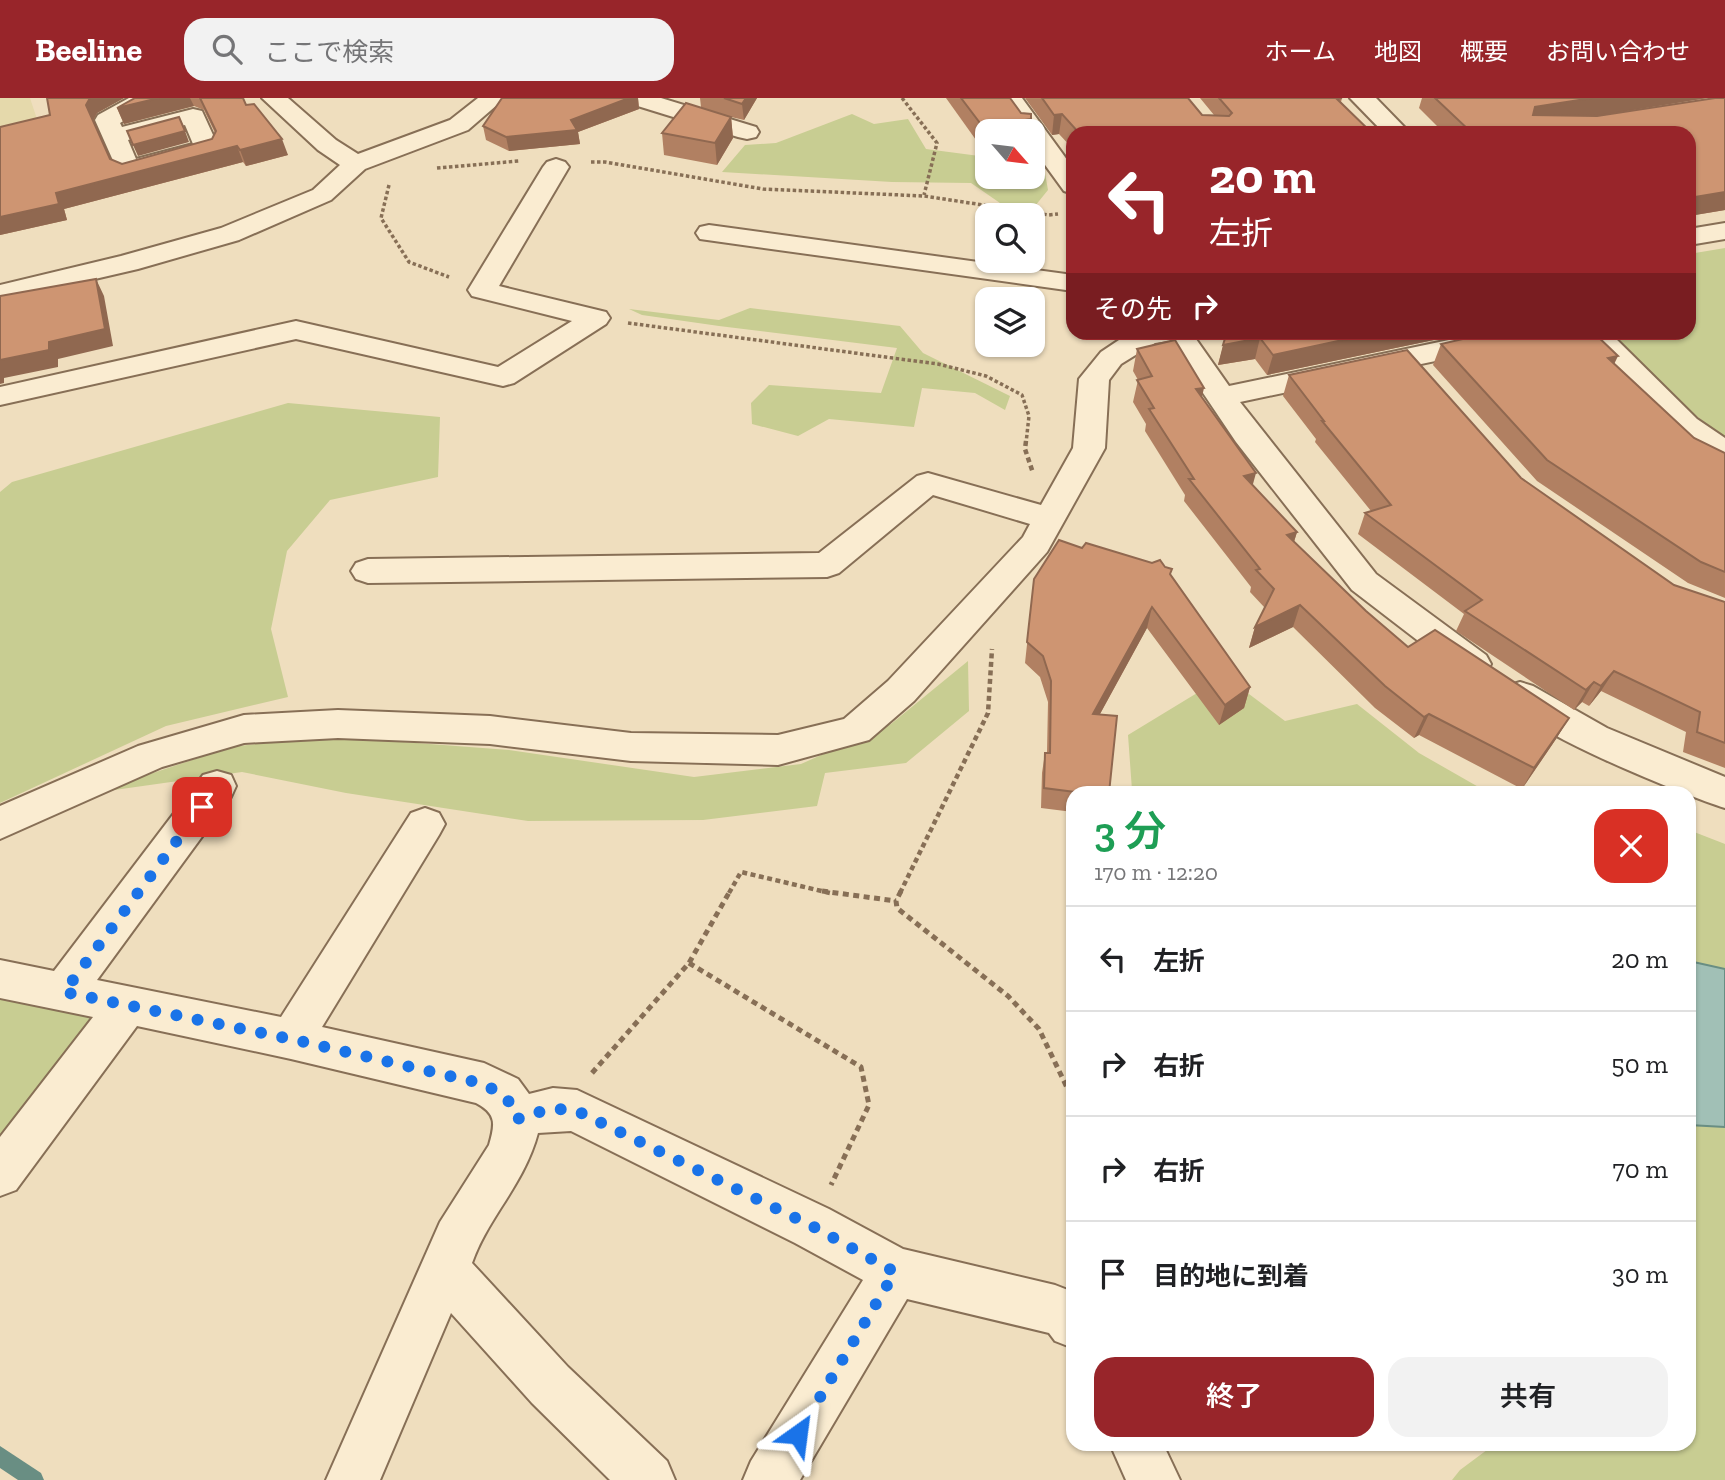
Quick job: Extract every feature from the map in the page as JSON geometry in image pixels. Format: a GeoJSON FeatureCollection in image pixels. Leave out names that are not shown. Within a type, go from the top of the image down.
{"type":"FeatureCollection","features":[{"type":"Feature","properties":{"kind":"street"},"geometry":{"type":"LineString","coordinates":[[115,136],[107,120],[146,98]]}},
{"type":"Feature","properties":{"kind":"street"},"geometry":{"type":"LineString","coordinates":[[274,98],[327,145],[356,164]]}},
{"type":"Feature","properties":{"kind":"street"},"geometry":{"type":"LineString","coordinates":[[0,293],[230,234],[322,195],[356,164],[459,125],[492,98]]}},
{"type":"Feature","properties":{"kind":"street"},"geometry":{"type":"LineString","coordinates":[[636,98],[747,132]]}},
{"type":"Feature","properties":{"kind":"street"},"geometry":{"type":"LineString","coordinates":[[1010,98],[1066,177]]}},
{"type":"Feature","properties":{"kind":"street"},"geometry":{"type":"LineString","coordinates":[[1362,98],[1391,126]]}},
{"type":"Feature","properties":{"kind":"street"},"geometry":{"type":"LineString","coordinates":[[569,164],[482,290],[596,318]]}},
{"type":"Feature","properties":{"kind":"street"},"geometry":{"type":"LineString","coordinates":[[1696,236],[1725,231]]}},
{"type":"Feature","properties":{"kind":"street"},"geometry":{"type":"LineString","coordinates":[[709,233],[1066,283]]}},
{"type":"Feature","properties":{"kind":"street"},"geometry":{"type":"LineString","coordinates":[[0,396],[296,330],[503,377],[596,318]]}},
{"type":"Feature","properties":{"kind":"street"},"geometry":{"type":"LineString","coordinates":[[0,823],[151,756],[244,729],[366,725],[490,730],[631,747],[778,750],[856,730],[901,691],[1035,544],[1089,448],[1094,379],[1111,359],[1140,340]]}},
{"type":"Feature","properties":{"kind":"street"},"geometry":{"type":"LineString","coordinates":[[1182,340],[1247,435],[1364,582],[1452,650],[1560,722],[1725,793]]}},
{"type":"Feature","properties":{"kind":"street"},"geometry":{"type":"LineString","coordinates":[[1222,397],[1491,340]]}},
{"type":"Feature","properties":{"kind":"street"},"geometry":{"type":"LineString","coordinates":[[1600,340],[1686,426],[1725,452]]}},
{"type":"Feature","properties":{"kind":"street"},"geometry":{"type":"LineString","coordinates":[[1407,357],[1434,387]]}},
{"type":"Feature","properties":{"kind":"street"},"geometry":{"type":"LineString","coordinates":[[368,571],[827,565],[928,483],[1049,519]]}},
{"type":"Feature","properties":{"kind":"street"},"geometry":{"type":"LineString","coordinates":[[64,992],[217,786]]}},
{"type":"Feature","properties":{"kind":"street"},"geometry":{"type":"LineString","coordinates":[[291,1039],[425,824]]}},
{"type":"Feature","properties":{"kind":"street"},"geometry":{"type":"LineString","coordinates":[[0,979],[291,1039],[484,1084],[507,1098],[517,1119],[506,1161],[458,1235],[354,1480]]}},
{"type":"Feature","properties":{"kind":"street"},"geometry":{"type":"LineString","coordinates":[[0,1174],[127,1006]]}},
{"type":"Feature","properties":{"kind":"street"},"geometry":{"type":"LineString","coordinates":[[517,1119],[546,1109],[562,1107],[577,1111],[812,1226],[895,1272],[1055,1310],[1066,1316]]}},
{"type":"Feature","properties":{"kind":"street"},"geometry":{"type":"LineString","coordinates":[[445,1270],[550,1385],[648,1480]]}},
{"type":"Feature","properties":{"kind":"street"},"geometry":{"type":"LineString","coordinates":[[770,1480],[895,1272]]}},
{"type":"Feature","properties":{"kind":"street"},"geometry":{"type":"LineString","coordinates":[[1139,1451],[1153,1480]]}},
{"type":"Feature","properties":{"kind":"path"},"geometry":{"type":"LineString","coordinates":[[902,98],[937,143],[924,196]]}},
{"type":"Feature","properties":{"kind":"path"},"geometry":{"type":"LineString","coordinates":[[427,170],[524,161]]}},
{"type":"Feature","properties":{"kind":"path"},"geometry":{"type":"LineString","coordinates":[[569,164],[605,162],[763,189],[924,196],[1049,215],[1061,214]]}},
{"type":"Feature","properties":{"kind":"path"},"geometry":{"type":"LineString","coordinates":[[356,164],[374,164],[391,174],[381,218],[409,262],[482,290]]}},
{"type":"Feature","properties":{"kind":"path"},"geometry":{"type":"LineString","coordinates":[[596,318],[938,364],[986,376],[1022,395],[1029,416],[1025,449],[1049,519]]}},
{"type":"Feature","properties":{"kind":"path"},"geometry":{"type":"LineString","coordinates":[[997,585],[988,713],[896,901],[897,908],[1009,996],[1039,1029],[1066,1085]]}},
{"type":"Feature","properties":{"kind":"path"},"geometry":{"type":"LineString","coordinates":[[562,1107],[689,962],[741,873],[829,893],[896,901]]}},
{"type":"Feature","properties":{"kind":"path"},"geometry":{"type":"LineString","coordinates":[[689,962],[861,1067],[869,1105],[812,1226]]}},
{"type":"Feature","properties":{"kind":"shaded area"},"geometry":{"type":"Polygon","coordinates":[[[0,98],[30,98],[41,131],[0,139],[0,98]]]}},
{"type":"Feature","properties":{"kind":"green space"},"geometry":{"type":"Polygon","coordinates":[[[852,114],[874,124],[908,119],[926,149],[975,155],[975,186],[971,183],[892,182],[722,172],[745,145],[776,143],[852,114]]]}},
{"type":"Feature","properties":{"kind":"green space"},"geometry":{"type":"Polygon","coordinates":[[[1045,173],[1048,190],[1037,203],[1000,203],[980,189],[1045,189],[1045,173]]]}},
{"type":"Feature","properties":{"kind":"green space"},"geometry":{"type":"Polygon","coordinates":[[[1725,248],[1725,438],[1690,411],[1615,340],[1696,340],[1696,253],[1725,248]]]}},
{"type":"Feature","properties":{"kind":"green space"},"geometry":{"type":"Polygon","coordinates":[[[750,308],[900,326],[923,353],[1010,396],[1005,410],[975,393],[922,388],[914,427],[829,419],[798,436],[752,424],[751,403],[769,385],[881,393],[897,348],[642,315],[629,309],[719,320],[750,308]]]}},
{"type":"Feature","properties":{"kind":"green space"},"geometry":{"type":"Polygon","coordinates":[[[288,403],[440,417],[438,477],[330,500],[287,551],[271,629],[288,697],[166,726],[0,803],[0,492],[12,482],[288,403]]]}},
{"type":"Feature","properties":{"kind":"green space"},"geometry":{"type":"Polygon","coordinates":[[[968,661],[969,711],[906,763],[825,773],[817,806],[703,820],[528,821],[346,793],[242,772],[93,793],[231,747],[324,736],[509,750],[694,777],[801,764],[891,724],[968,661]]]}},
{"type":"Feature","properties":{"kind":"green space"},"geometry":{"type":"Polygon","coordinates":[[[1225,676],[1285,721],[1357,704],[1419,753],[1477,786],[1132,786],[1128,735],[1225,676]]]}},
{"type":"Feature","properties":{"kind":"green space"},"geometry":{"type":"Polygon","coordinates":[[[1696,833],[1725,844],[1725,969],[1696,963],[1696,833]]]}},
{"type":"Feature","properties":{"kind":"green space"},"geometry":{"type":"Polygon","coordinates":[[[0,997],[100,1015],[0,1149],[0,997]]]}},
{"type":"Feature","properties":{"kind":"green space"},"geometry":{"type":"Polygon","coordinates":[[[1696,1125],[1725,1127],[1725,1480],[1452,1480],[1460,1470],[1486,1451],[1696,1451],[1696,1125]]]}},
{"type":"Feature","properties":{"kind":"water"},"geometry":{"type":"Polygon","coordinates":[[[1696,963],[1725,969],[1725,1127],[1696,1125],[1696,963]]]}},
{"type":"Feature","properties":{"kind":"building"},"geometry":{"type":"Polygon","coordinates":[[[47,98],[90,98],[86,105],[110,159],[122,164],[212,139],[216,131],[200,98],[243,98],[246,105],[254,104],[282,139],[240,150],[237,146],[56,193],[59,204],[0,217],[0,127],[50,115],[47,98]]]}},
{"type":"Feature","properties":{"kind":"building"},"geometry":{"type":"Polygon","coordinates":[[[135,98],[159,98],[117,108],[135,98]]]}},
{"type":"Feature","properties":{"kind":"building"},"geometry":{"type":"Polygon","coordinates":[[[502,98],[629,98],[571,120],[577,130],[506,137],[483,126],[502,98]]]}},
{"type":"Feature","properties":{"kind":"building"},"geometry":{"type":"Polygon","coordinates":[[[724,98],[746,98],[742,104],[724,98]]]}},
{"type":"Feature","properties":{"kind":"building"},"geometry":{"type":"Polygon","coordinates":[[[961,98],[1010,98],[1021,113],[1031,114],[1031,119],[977,119],[961,98]]]}},
{"type":"Feature","properties":{"kind":"building"},"geometry":{"type":"Polygon","coordinates":[[[1042,98],[1188,98],[1202,115],[1229,116],[1232,113],[1219,98],[1342,98],[1337,99],[1365,126],[1073,126],[1062,114],[1054,115],[1042,98]]]}},
{"type":"Feature","properties":{"kind":"building"},"geometry":{"type":"Polygon","coordinates":[[[1435,98],[1592,98],[1535,107],[1533,115],[1597,116],[1725,98],[1725,192],[1696,197],[1696,126],[1465,126],[1435,98]]]}},
{"type":"Feature","properties":{"kind":"building"},"geometry":{"type":"Polygon","coordinates":[[[686,103],[731,117],[715,143],[662,133],[686,103]]]}},
{"type":"Feature","properties":{"kind":"building"},"geometry":{"type":"Polygon","coordinates":[[[179,117],[185,131],[133,145],[127,131],[179,117]]]}},
{"type":"Feature","properties":{"kind":"building"},"geometry":{"type":"Polygon","coordinates":[[[96,279],[105,329],[49,342],[49,350],[0,360],[0,296],[96,279]]]}},
{"type":"Feature","properties":{"kind":"building"},"geometry":{"type":"Polygon","coordinates":[[[1175,340],[1204,388],[1196,389],[1256,473],[1244,476],[1297,532],[1287,535],[1366,611],[1408,647],[1435,630],[1569,718],[1534,768],[1429,714],[1424,717],[1385,686],[1300,605],[1255,627],[1274,589],[1256,570],[1260,569],[1189,479],[1194,479],[1149,409],[1154,408],[1137,380],[1152,376],[1137,349],[1175,340]]]}},
{"type":"Feature","properties":{"kind":"building"},"geometry":{"type":"Polygon","coordinates":[[[1225,340],[1249,340],[1223,345],[1225,340]]]}},
{"type":"Feature","properties":{"kind":"building"},"geometry":{"type":"Polygon","coordinates":[[[1262,340],[1343,340],[1273,355],[1262,340]]]}},
{"type":"Feature","properties":{"kind":"building"},"geometry":{"type":"Polygon","coordinates":[[[1458,340],[1601,340],[1618,356],[1608,358],[1694,438],[1725,453],[1725,572],[1701,562],[1547,460],[1441,344],[1458,340]]]}},
{"type":"Feature","properties":{"kind":"building"},"geometry":{"type":"Polygon","coordinates":[[[1407,350],[1521,478],[1674,585],[1725,602],[1725,743],[1697,732],[1700,712],[1614,671],[1601,686],[1594,682],[1586,690],[1465,611],[1482,600],[1365,513],[1391,505],[1322,421],[1289,375],[1407,350]]]}},
{"type":"Feature","properties":{"kind":"building"},"geometry":{"type":"Polygon","coordinates":[[[1059,540],[1082,548],[1086,543],[1152,563],[1160,560],[1165,567],[1172,569],[1170,574],[1250,687],[1225,705],[1152,607],[1093,714],[1117,716],[1110,786],[1066,786],[1066,791],[1044,788],[1045,753],[1050,753],[1051,681],[1043,656],[1027,642],[1034,579],[1059,540]]]}},
{"type":"Feature","properties":{"kind":"waterway"},"geometry":{"type":"LineString","coordinates":[[0,1456],[34,1480]]}},
{"type":"Feature","properties":{"kind":"route"},"geometry":{"type":"LineString","coordinates":[[202,807],[64,992],[291,1039],[484,1084],[507,1098],[517,1119],[546,1109],[562,1107],[577,1111],[812,1226],[895,1272],[798,1434]]}}]}
